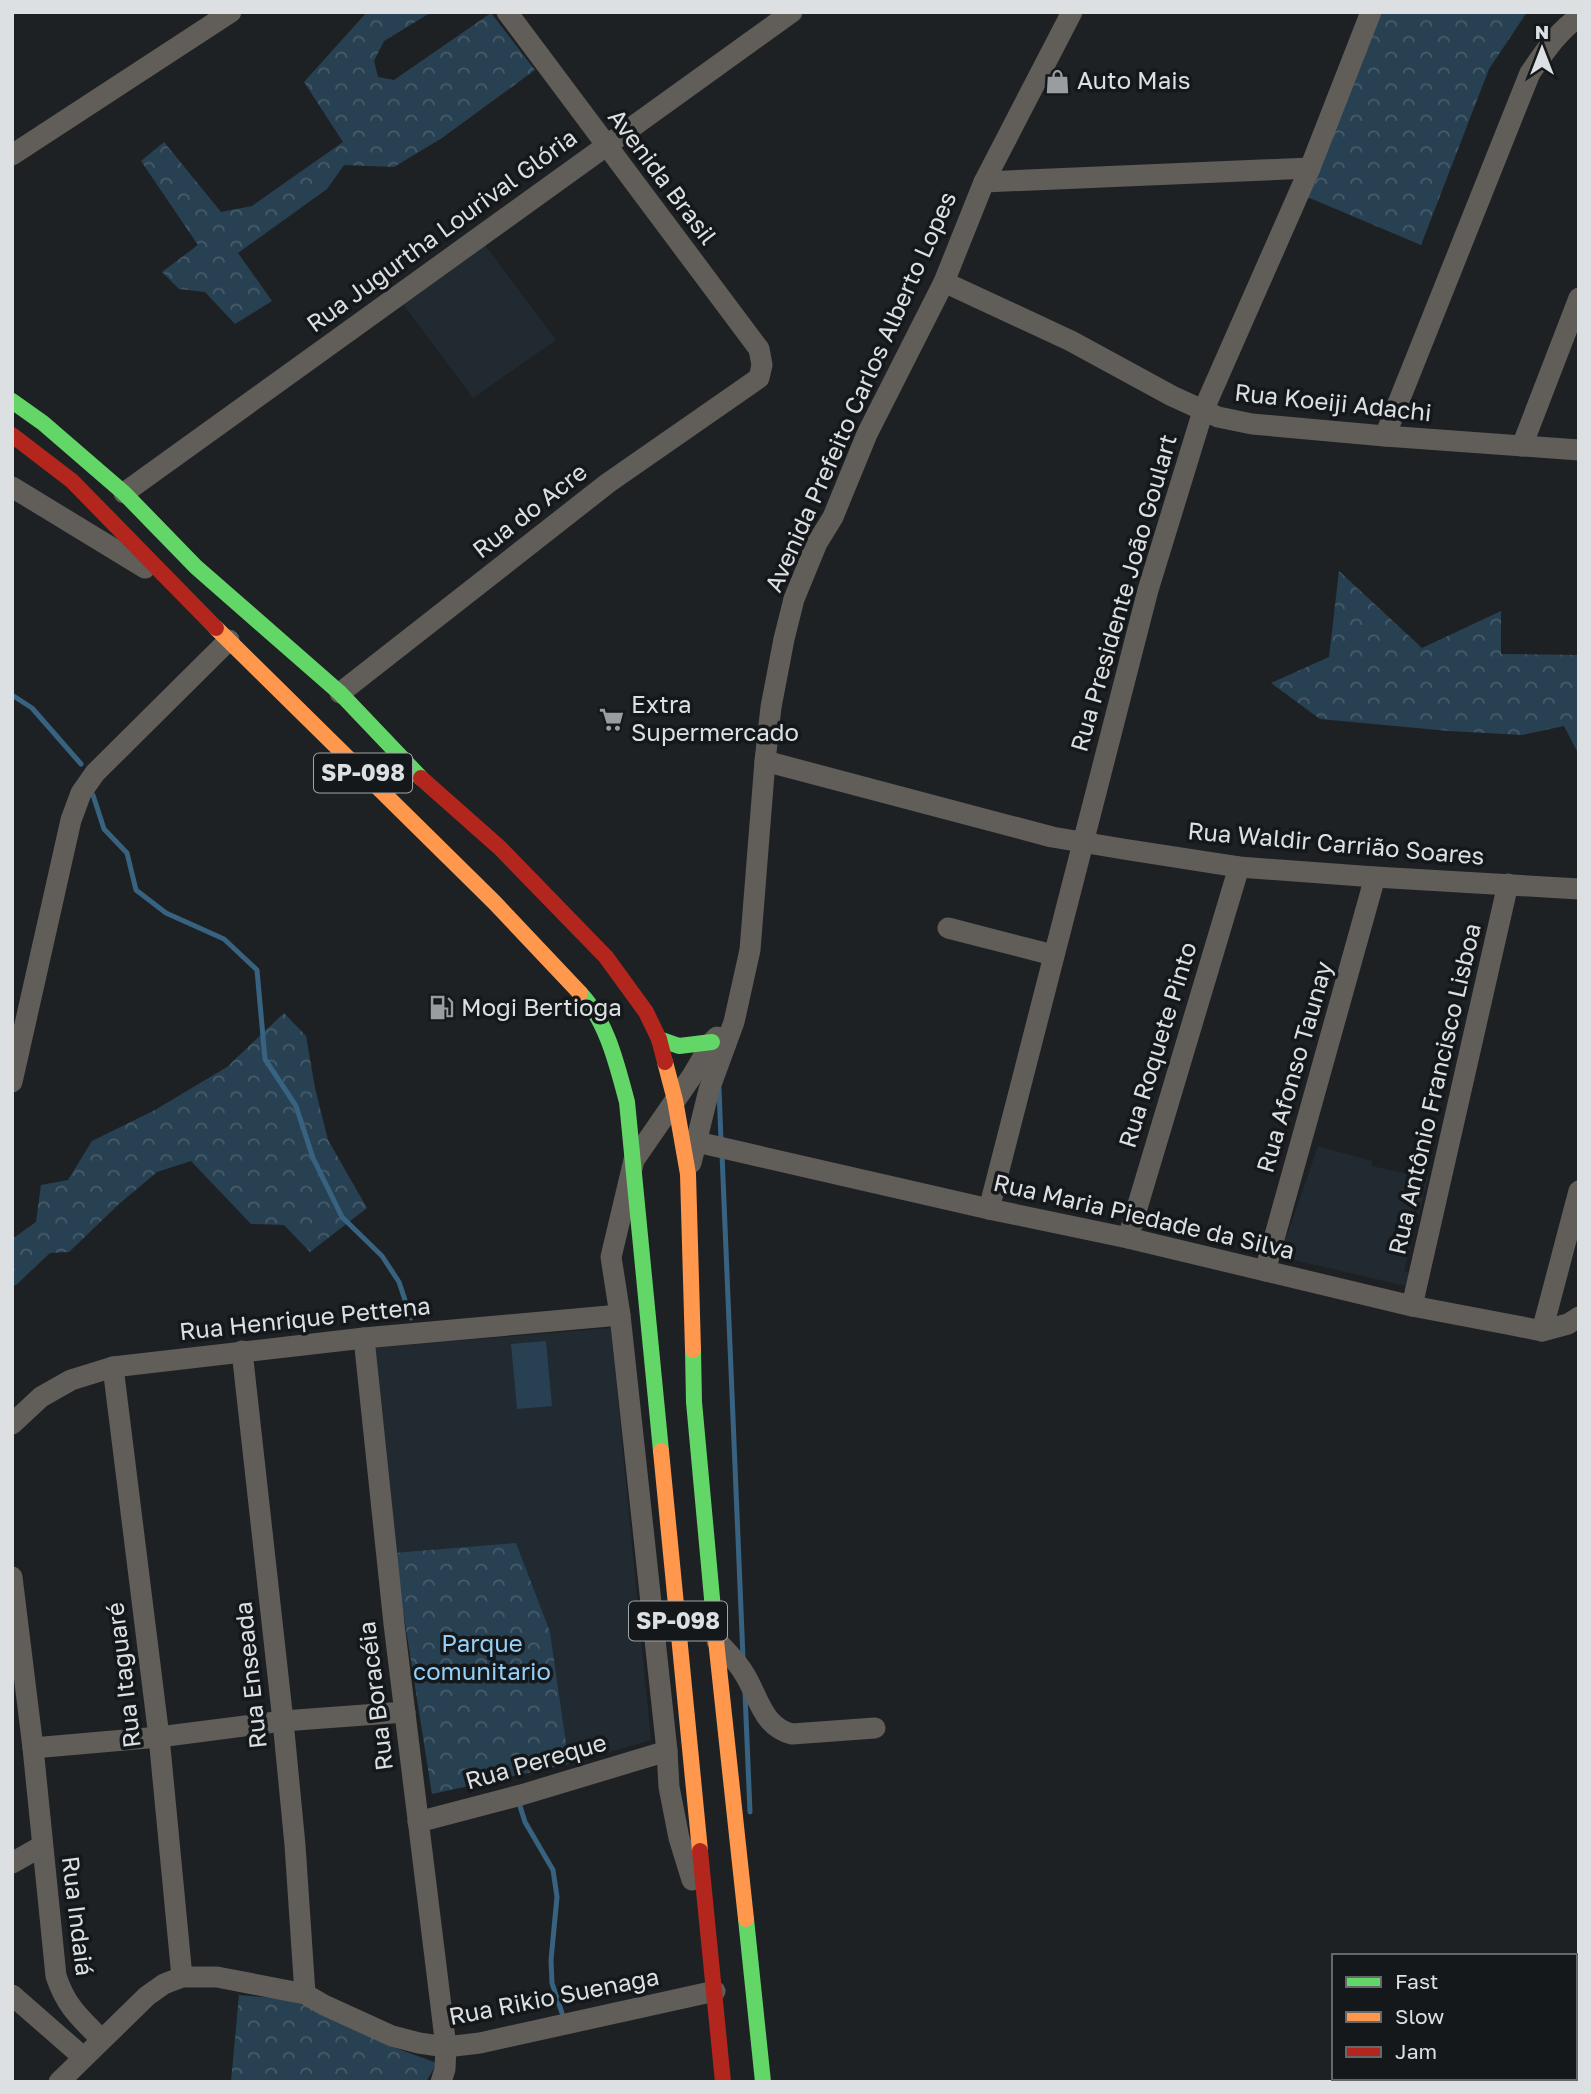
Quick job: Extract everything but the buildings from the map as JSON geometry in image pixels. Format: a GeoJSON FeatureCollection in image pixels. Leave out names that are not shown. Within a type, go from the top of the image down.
{"type":"FeatureCollection","features":[{"type":"Feature","properties":{"kind":"main road","name":"SP-098"},"geometry":{"type":"LineString","coordinates":[[12,401],[43,423],[124,493],[196,567],[340,693],[412,770],[500,848],[622,976],[646,1012],[659,1039],[676,1100],[688,1174],[694,1402],[706,1550],[763,2082]]}},
{"type":"Feature","properties":{"kind":"main road","name":"SP-098"},"geometry":{"type":"LineString","coordinates":[[12,435],[72,481],[175,587],[494,902],[589,1002],[602,1027],[615,1058],[627,1102],[635,1160],[723,2082]]}},
{"type":"Feature","properties":{"kind":"main road"},"geometry":{"type":"LineString","coordinates":[[494,902],[493,888],[502,881],[539,888]]}},
{"type":"Feature","properties":{"kind":"main road"},"geometry":{"type":"LineString","coordinates":[[659,1039],[679,1046],[712,1042]]}},
{"type":"Feature","properties":{"kind":"street"},"geometry":{"type":"LineString","coordinates":[[12,155],[231,12]]}},
{"type":"Feature","properties":{"kind":"street","name":"Avenida Brasil"},"geometry":{"type":"LineString","coordinates":[[507,12],[759,349],[762,365],[759,378]]}},
{"type":"Feature","properties":{"kind":"street","name":"Rua Jugurtha Lourival Glória"},"geometry":{"type":"LineString","coordinates":[[124,493],[792,12]]}},
{"type":"Feature","properties":{"kind":"street","name":"Avenida Prefeito Carlos Alberto Lopes"},"geometry":{"type":"LineString","coordinates":[[688,1174],[709,1090],[734,1022],[750,950],[765,761],[777,670],[794,599],[817,542],[833,517],[867,434],[944,282],[984,182],[1072,12]]}},
{"type":"Feature","properties":{"kind":"street","name":"Rua Presidente João Goulart"},"geometry":{"type":"LineString","coordinates":[[989,1209],[1148,590],[1203,411],[1310,168],[1371,12]]}},
{"type":"Feature","properties":{"kind":"street"},"geometry":{"type":"LineString","coordinates":[[1385,436],[1530,73],[1546,50],[1570,23],[1579,17]]}},
{"type":"Feature","properties":{"kind":"street"},"geometry":{"type":"LineString","coordinates":[[984,182],[1310,168]]}},
{"type":"Feature","properties":{"kind":"street","name":"Rua Koeiji Adachi"},"geometry":{"type":"LineString","coordinates":[[944,282],[1071,341],[1218,417],[1252,424],[1579,450]]}},
{"type":"Feature","properties":{"kind":"street"},"geometry":{"type":"LineString","coordinates":[[1522,446],[1579,298]]}},
{"type":"Feature","properties":{"kind":"street","name":"Rua do Acre"},"geometry":{"type":"LineString","coordinates":[[340,693],[608,483],[759,378]]}},
{"type":"Feature","properties":{"kind":"street"},"geometry":{"type":"LineString","coordinates":[[12,487],[175,587]]}},
{"type":"Feature","properties":{"kind":"street"},"geometry":{"type":"LineString","coordinates":[[12,1082],[71,820],[81,793],[95,773],[229,640]]}},
{"type":"Feature","properties":{"kind":"street","name":"Rua Waldir Carrião Soares"},"geometry":{"type":"LineString","coordinates":[[765,761],[1052,837],[1084,843],[1239,867],[1579,889]]}},
{"type":"Feature","properties":{"kind":"street","name":"Rua Roquete Pinto"},"geometry":{"type":"LineString","coordinates":[[1128,1238],[1239,867]]}},
{"type":"Feature","properties":{"kind":"street","name":"Rua Afonso Taunay"},"geometry":{"type":"LineString","coordinates":[[1265,1271],[1375,877]]}},
{"type":"Feature","properties":{"kind":"street","name":"Rua Antônio Francisco Lisboa"},"geometry":{"type":"LineString","coordinates":[[1412,1306],[1508,884]]}},
{"type":"Feature","properties":{"kind":"street"},"geometry":{"type":"LineString","coordinates":[[948,928],[1053,955]]}},
{"type":"Feature","properties":{"kind":"street"},"geometry":{"type":"LineString","coordinates":[[710,1946],[668,1787],[667,1751],[620,1315],[611,1257],[635,1160],[712,1042],[734,1022]]}},
{"type":"Feature","properties":{"kind":"street","name":"Rua Maria Piedade da Silva"},"geometry":{"type":"LineString","coordinates":[[697,1142],[1128,1238],[1412,1306],[1542,1331],[1579,1318]]}},
{"type":"Feature","properties":{"kind":"street"},"geometry":{"type":"LineString","coordinates":[[1542,1331],[1579,1191]]}},
{"type":"Feature","properties":{"kind":"street","name":"Rua Henrique Pettena"},"geometry":{"type":"LineString","coordinates":[[12,1424],[41,1397],[71,1380],[113,1367],[364,1338],[620,1315]]}},
{"type":"Feature","properties":{"kind":"street","name":"Rua Boracéia"},"geometry":{"type":"LineString","coordinates":[[364,1338],[405,1712],[446,2047],[445,2069],[441,2082]]}},
{"type":"Feature","properties":{"kind":"street","name":"Rua Enseada"},"geometry":{"type":"LineString","coordinates":[[242,1351],[283,1721],[305,1994]]}},
{"type":"Feature","properties":{"kind":"street","name":"Rua Itaguaré"},"geometry":{"type":"LineString","coordinates":[[113,1367],[159,1737],[182,1977]]}},
{"type":"Feature","properties":{"kind":"street","name":"Rua Indaiá"},"geometry":{"type":"LineString","coordinates":[[12,1577],[16,1631],[33,1748],[56,1976],[62,1995],[101,2039]]}},
{"type":"Feature","properties":{"kind":"street"},"geometry":{"type":"LineString","coordinates":[[717,1641],[746,1677],[764,1715],[782,1731],[792,1734],[875,1728]]}},
{"type":"Feature","properties":{"kind":"street"},"geometry":{"type":"LineString","coordinates":[[33,1748],[159,1737],[283,1721],[405,1712]]}},
{"type":"Feature","properties":{"kind":"street","name":"Rua Pereque"},"geometry":{"type":"LineString","coordinates":[[418,1822],[521,1795],[667,1751]]}},
{"type":"Feature","properties":{"kind":"street"},"geometry":{"type":"LineString","coordinates":[[12,1863],[42,1846]]}},
{"type":"Feature","properties":{"kind":"street","name":"Rua Rikio Suenaga"},"geometry":{"type":"LineString","coordinates":[[58,2082],[147,1996],[164,1984],[182,1977],[217,1978],[305,1994],[393,2036],[446,2047],[480,2043],[715,1992]]}},
{"type":"Feature","properties":{"kind":"street"},"geometry":{"type":"LineString","coordinates":[[12,1995],[83,2057]]}},
{"type":"Feature","properties":{"kind":"shaded area"},"geometry":{"type":"Polygon","coordinates":[[[483,242],[556,340],[473,398],[400,300],[483,242]]]}},
{"type":"Feature","properties":{"kind":"shaded area"},"geometry":{"type":"Polygon","coordinates":[[[1318,1146],[1372,1161],[1372,1166],[1428,1178],[1404,1271],[1413,1275],[1410,1287],[1280,1255],[1318,1146]]]}},
{"type":"Feature","properties":{"kind":"shaded area"},"geometry":{"type":"Polygon","coordinates":[[[611,1328],[651,1740],[569,1764],[550,1632],[394,1553],[372,1348],[611,1328]]]}},
{"type":"Feature","properties":{"kind":"green space"},"geometry":{"type":"Polygon","coordinates":[[[367,12],[430,13],[384,41],[374,61],[378,77],[394,80],[491,13],[535,70],[442,138],[394,167],[344,165],[327,189],[238,253],[272,301],[235,324],[205,292],[179,289],[162,272],[198,245],[141,161],[164,142],[221,212],[252,206],[343,142],[304,82],[367,12]]]}},
{"type":"Feature","properties":{"kind":"green space"},"geometry":{"type":"Polygon","coordinates":[[[1382,12],[1527,12],[1489,69],[1421,245],[1305,196],[1372,30],[1382,12]]]}},
{"type":"Feature","properties":{"kind":"green space"},"geometry":{"type":"Polygon","coordinates":[[[1339,571],[1422,648],[1501,611],[1501,654],[1579,655],[1579,755],[1564,726],[1522,735],[1320,719],[1271,683],[1329,657],[1339,571]]]}},
{"type":"Feature","properties":{"kind":"green space"},"geometry":{"type":"Polygon","coordinates":[[[284,1013],[306,1036],[328,1140],[367,1208],[310,1252],[284,1225],[251,1224],[191,1161],[157,1172],[69,1252],[50,1253],[16,1285],[12,1285],[12,1239],[36,1222],[41,1185],[68,1180],[92,1141],[155,1110],[227,1067],[284,1013]]]}},
{"type":"Feature","properties":{"kind":"green space"},"geometry":{"type":"Polygon","coordinates":[[[546,1341],[552,1406],[517,1409],[511,1344],[546,1341]]]}},
{"type":"Feature","properties":{"kind":"green space","name":"Parque comunitario"},"geometry":{"type":"Polygon","coordinates":[[[516,1543],[550,1632],[569,1764],[432,1794],[394,1553],[516,1543]]]}},
{"type":"Feature","properties":{"kind":"green space"},"geometry":{"type":"Polygon","coordinates":[[[239,1995],[285,1999],[319,2010],[387,2045],[437,2063],[426,2082],[231,2082],[239,1995]]]}},
{"type":"Feature","properties":{"kind":"waterway"},"geometry":{"type":"LineString","coordinates":[[12,695],[32,708],[81,764]]}},
{"type":"Feature","properties":{"kind":"waterway"},"geometry":{"type":"LineString","coordinates":[[93,795],[104,829],[127,853],[136,890],[166,913],[224,939],[257,970],[265,1059],[296,1106],[313,1158],[342,1217],[382,1256],[399,1282],[411,1318]]}},
{"type":"Feature","properties":{"kind":"waterway"},"geometry":{"type":"LineString","coordinates":[[719,1088],[721,1141]]}},
{"type":"Feature","properties":{"kind":"waterway"},"geometry":{"type":"LineString","coordinates":[[722,1154],[743,1658]]}},
{"type":"Feature","properties":{"kind":"waterway"},"geometry":{"type":"LineString","coordinates":[[745,1693],[750,1812]]}},
{"type":"Feature","properties":{"kind":"waterway"},"geometry":{"type":"LineString","coordinates":[[519,1803],[525,1822],[553,1870],[557,1897],[551,1960],[552,1983],[562,2013]]}},
{"type":"Feature","properties":{"kind":"traffic: fast"},"geometry":{"type":"LineString","coordinates":[[12,401],[43,423],[124,493],[196,567],[340,693],[421,778]]}},
{"type":"Feature","properties":{"kind":"traffic: fast"},"geometry":{"type":"LineString","coordinates":[[580,993],[604,1030],[627,1102],[661,1451]]}},
{"type":"Feature","properties":{"kind":"traffic: fast"},"geometry":{"type":"LineString","coordinates":[[659,1039],[679,1046],[712,1042]]}},
{"type":"Feature","properties":{"kind":"traffic: fast"},"geometry":{"type":"LineString","coordinates":[[693,1350],[694,1402],[715,1631]]}},
{"type":"Feature","properties":{"kind":"traffic: fast"},"geometry":{"type":"LineString","coordinates":[[746,1919],[763,2082]]}},
{"type":"Feature","properties":{"kind":"traffic: slow"},"geometry":{"type":"LineString","coordinates":[[216,628],[494,902],[580,993]]}},
{"type":"Feature","properties":{"kind":"traffic: slow"},"geometry":{"type":"LineString","coordinates":[[665,1062],[675,1100],[688,1174],[693,1350]]}},
{"type":"Feature","properties":{"kind":"traffic: slow"},"geometry":{"type":"LineString","coordinates":[[661,1451],[700,1851]]}},
{"type":"Feature","properties":{"kind":"traffic: slow"},"geometry":{"type":"LineString","coordinates":[[715,1631],[746,1919]]}},
{"type":"Feature","properties":{"kind":"traffic: jam"},"geometry":{"type":"LineString","coordinates":[[12,435],[72,481],[216,628]]}},
{"type":"Feature","properties":{"kind":"traffic: jam"},"geometry":{"type":"LineString","coordinates":[[421,778],[500,848],[606,957],[646,1012],[659,1039],[665,1062]]}},
{"type":"Feature","properties":{"kind":"traffic: jam"},"geometry":{"type":"LineString","coordinates":[[700,1851],[723,2082]]}},
{"type":"Feature","properties":{"kind":"place","name":"Auto Mais"},"geometry":{"type":"Point","coordinates":[1057,81]}},
{"type":"Feature","properties":{"kind":"place","name":"Extra Supermercado"},"geometry":{"type":"Point","coordinates":[611,719]}},
{"type":"Feature","properties":{"kind":"place","name":"Mogi Bertioga"},"geometry":{"type":"Point","coordinates":[441,1008]}}]}
